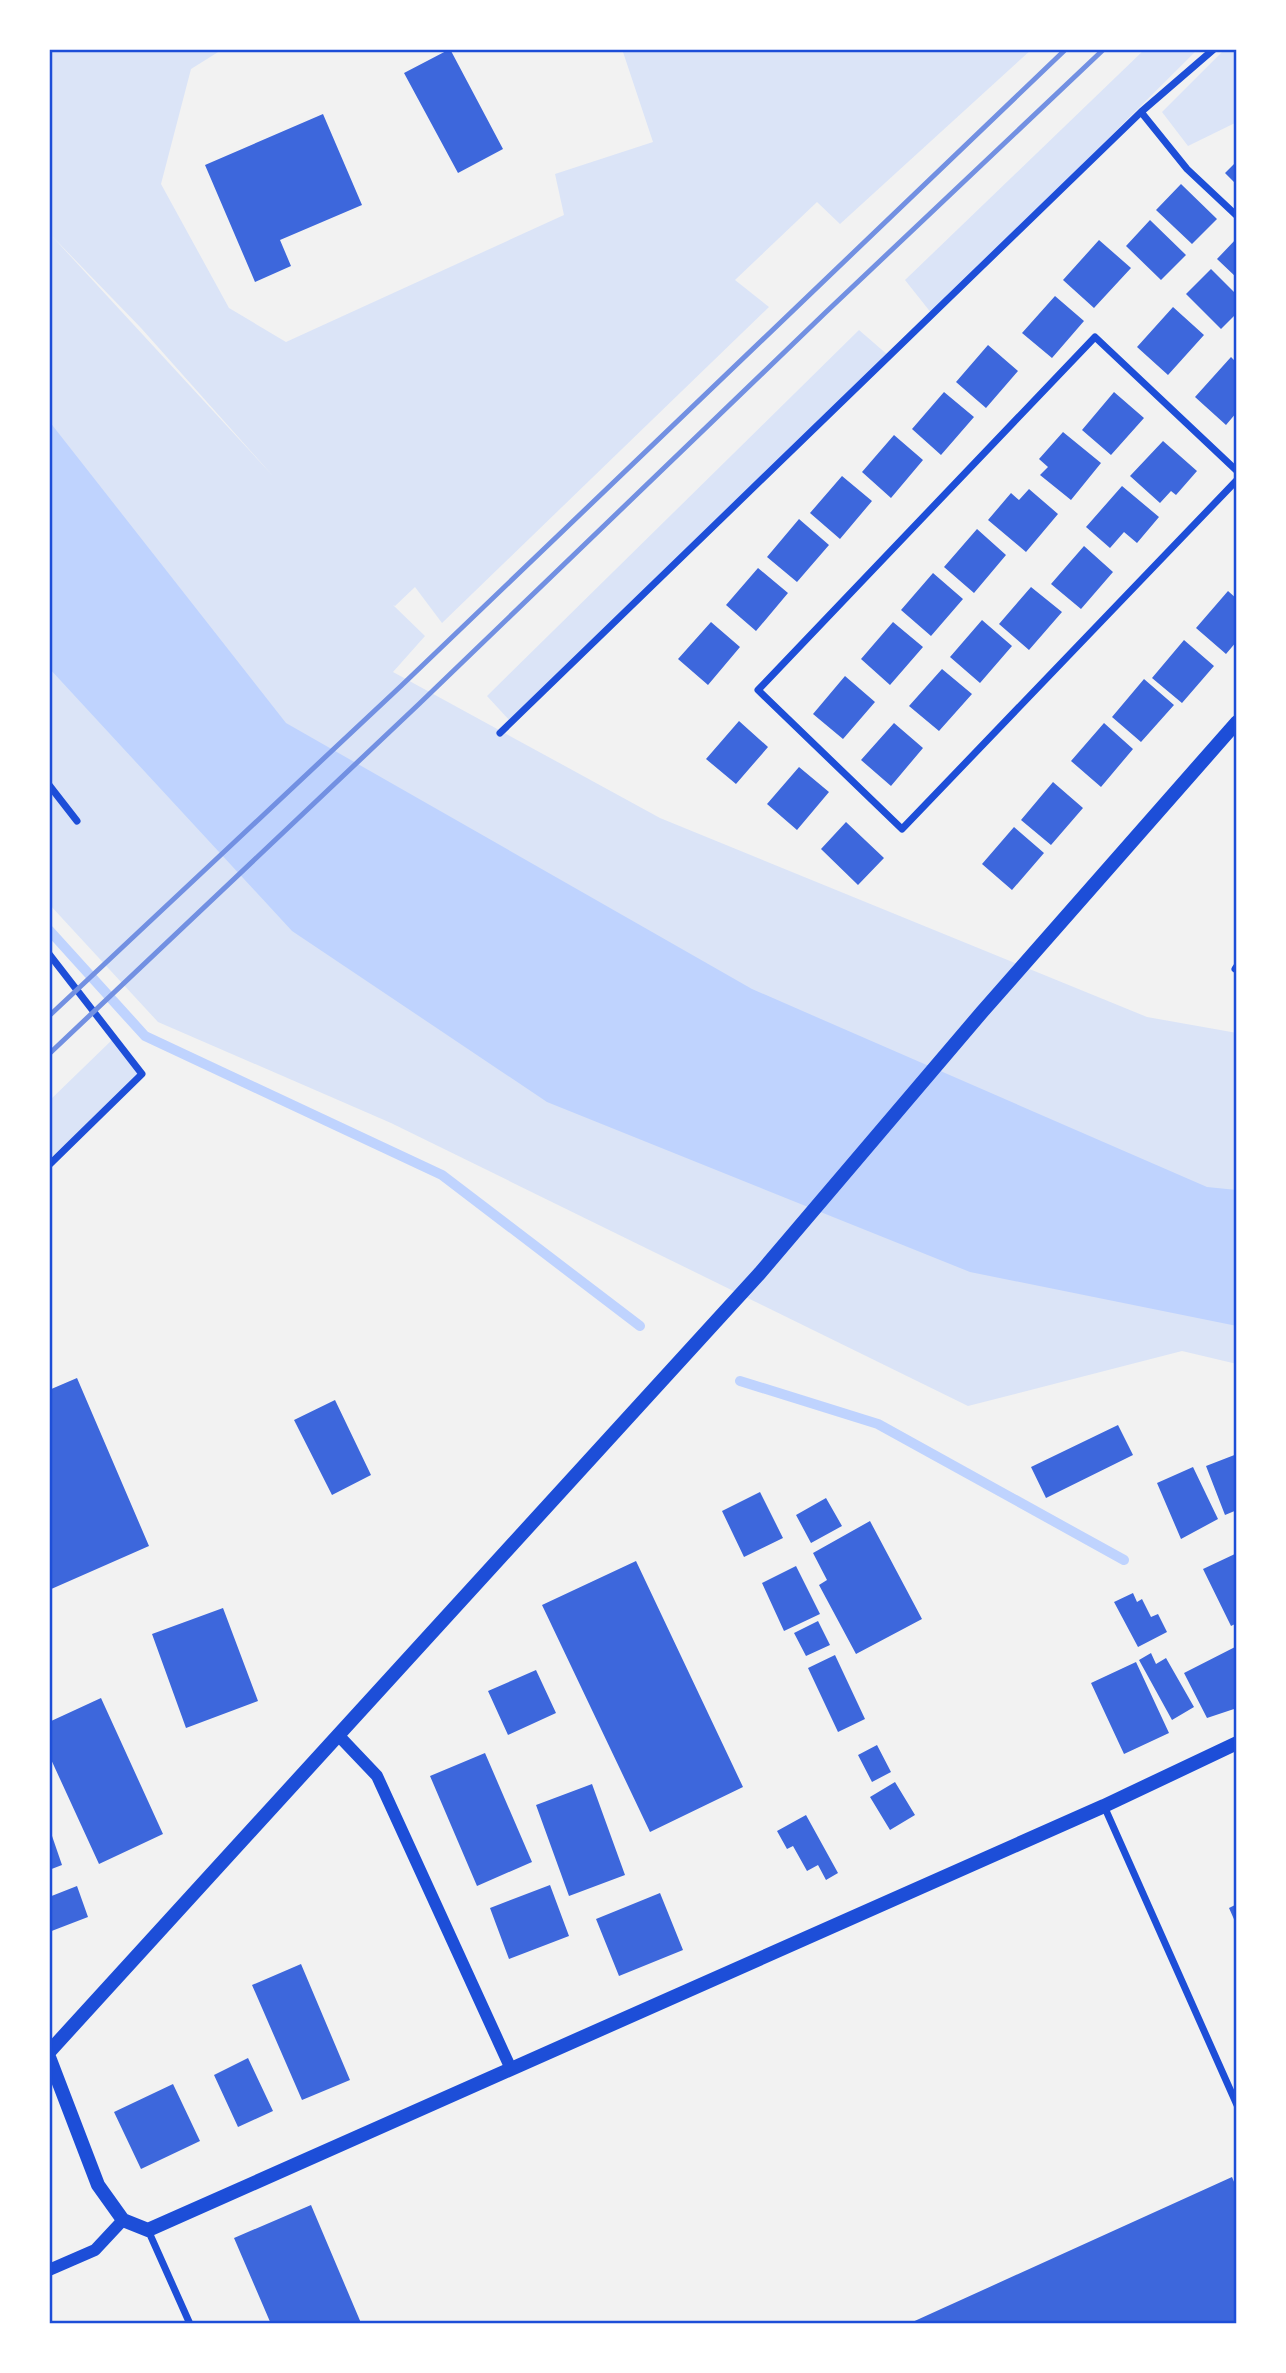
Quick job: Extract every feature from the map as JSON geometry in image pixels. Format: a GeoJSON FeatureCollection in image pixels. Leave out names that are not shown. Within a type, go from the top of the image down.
{"type":"FeatureCollection","features":[{"type":"Feature","properties":{"kind":"main road"},"geometry":{"type":"LineString","coordinates":[[1237,722],[982,1012],[760,1273],[49,2054],[98,2185],[123,2220],[148,2230],[1104,1806],[1237,1743]]}},
{"type":"Feature","properties":{"kind":"street"},"geometry":{"type":"LineString","coordinates":[[500,733],[1141,113],[1214,49]]}},
{"type":"Feature","properties":{"kind":"street"},"geometry":{"type":"LineString","coordinates":[[1141,113],[1186,169],[1237,216]]}},
{"type":"Feature","properties":{"kind":"street"},"geometry":{"type":"LineString","coordinates":[[1237,471],[1095,337],[758,691],[902,829],[1237,480]]}},
{"type":"Feature","properties":{"kind":"street"},"geometry":{"type":"LineString","coordinates":[[49,785],[77,821]]}},
{"type":"Feature","properties":{"kind":"street"},"geometry":{"type":"LineString","coordinates":[[49,954],[142,1074],[49,1165]]}},
{"type":"Feature","properties":{"kind":"street"},"geometry":{"type":"LineString","coordinates":[[339,1737],[377,1776],[511,2069]]}},
{"type":"Feature","properties":{"kind":"street"},"geometry":{"type":"LineString","coordinates":[[1104,1806],[1237,2105]]}},
{"type":"Feature","properties":{"kind":"street"},"geometry":{"type":"LineString","coordinates":[[49,2270],[95,2250],[123,2220]]}},
{"type":"Feature","properties":{"kind":"street"},"geometry":{"type":"LineString","coordinates":[[148,2230],[190,2324]]}},
{"type":"Feature","properties":{"kind":"shaded area"},"geometry":{"type":"Polygon","coordinates":[[[52,49],[223,49],[191,69],[161,184],[229,308],[286,342],[564,215],[555,174],[653,142],[622,49],[1032,49],[840,224],[817,202],[735,280],[769,307],[442,623],[415,587],[393,605],[425,636],[393,672],[660,818],[1147,1017],[1237,1033],[1237,1364],[1182,1351],[968,1406],[391,1123],[158,1022],[49,904],[49,53],[52,49]],[[50,234],[273,476],[141,328],[50,234]]]}},
{"type":"Feature","properties":{"kind":"shaded area"},"geometry":{"type":"Polygon","coordinates":[[[1145,49],[1198,49],[932,314],[905,280],[1145,49]]]}},
{"type":"Feature","properties":{"kind":"shaded area"},"geometry":{"type":"Polygon","coordinates":[[[1225,49],[1237,49],[1237,122],[1188,146],[1162,112],[1225,49]]]}},
{"type":"Feature","properties":{"kind":"shaded area"},"geometry":{"type":"Polygon","coordinates":[[[859,330],[889,356],[511,722],[487,696],[859,330]]]}},
{"type":"Feature","properties":{"kind":"shaded area"},"geometry":{"type":"Polygon","coordinates":[[[114,1038],[142,1074],[49,1159],[49,1101],[114,1038]]]}},
{"type":"Feature","properties":{"kind":"water"},"geometry":{"type":"Polygon","coordinates":[[[49,421],[286,723],[752,989],[1207,1187],[1237,1190],[1237,1326],[970,1272],[547,1102],[292,931],[49,668],[49,421]]]}},
{"type":"Feature","properties":{"kind":"building"},"geometry":{"type":"Polygon","coordinates":[[[450,49],[503,149],[458,173],[404,73],[450,49]]]}},
{"type":"Feature","properties":{"kind":"building"},"geometry":{"type":"Polygon","coordinates":[[[323,114],[362,205],[280,240],[291,266],[255,282],[205,165],[323,114]]]}},
{"type":"Feature","properties":{"kind":"building"},"geometry":{"type":"Polygon","coordinates":[[[1237,161],[1237,185],[1225,173],[1237,161]]]}},
{"type":"Feature","properties":{"kind":"building"},"geometry":{"type":"Polygon","coordinates":[[[1181,184],[1217,219],[1192,244],[1156,210],[1181,184]]]}},
{"type":"Feature","properties":{"kind":"building"},"geometry":{"type":"Polygon","coordinates":[[[1150,220],[1186,255],[1161,280],[1126,246],[1150,220]]]}},
{"type":"Feature","properties":{"kind":"building"},"geometry":{"type":"Polygon","coordinates":[[[1237,238],[1237,278],[1217,259],[1237,238]]]}},
{"type":"Feature","properties":{"kind":"building"},"geometry":{"type":"Polygon","coordinates":[[[1099,240],[1131,268],[1094,308],[1063,280],[1099,240]]]}},
{"type":"Feature","properties":{"kind":"building"},"geometry":{"type":"Polygon","coordinates":[[[1211,269],[1237,295],[1237,313],[1221,329],[1186,294],[1211,269]]]}},
{"type":"Feature","properties":{"kind":"building"},"geometry":{"type":"Polygon","coordinates":[[[1055,296],[1084,321],[1052,358],[1022,333],[1055,296]]]}},
{"type":"Feature","properties":{"kind":"building"},"geometry":{"type":"Polygon","coordinates":[[[1173,307],[1204,335],[1168,375],[1137,347],[1173,307]]]}},
{"type":"Feature","properties":{"kind":"building"},"geometry":{"type":"Polygon","coordinates":[[[988,345],[1018,371],[986,408],[956,382],[988,345]]]}},
{"type":"Feature","properties":{"kind":"building"},"geometry":{"type":"Polygon","coordinates":[[[1231,357],[1237,363],[1237,412],[1226,425],[1195,397],[1231,357]]]}},
{"type":"Feature","properties":{"kind":"building"},"geometry":{"type":"Polygon","coordinates":[[[944,392],[974,417],[941,455],[912,429],[944,392]]]}},
{"type":"Feature","properties":{"kind":"building"},"geometry":{"type":"Polygon","coordinates":[[[1114,392],[1144,418],[1111,455],[1082,430],[1114,392]]]}},
{"type":"Feature","properties":{"kind":"building"},"geometry":{"type":"Polygon","coordinates":[[[1063,432],[1101,463],[1071,500],[1040,475],[1048,467],[1039,459],[1063,432]]]}},
{"type":"Feature","properties":{"kind":"building"},"geometry":{"type":"Polygon","coordinates":[[[894,435],[923,460],[891,498],[862,472],[894,435]]]}},
{"type":"Feature","properties":{"kind":"building"},"geometry":{"type":"Polygon","coordinates":[[[1163,441],[1197,471],[1176,495],[1171,491],[1160,503],[1130,476],[1163,441]]]}},
{"type":"Feature","properties":{"kind":"building"},"geometry":{"type":"Polygon","coordinates":[[[842,476],[872,501],[840,539],[810,513],[842,476]]]}},
{"type":"Feature","properties":{"kind":"building"},"geometry":{"type":"Polygon","coordinates":[[[1122,486],[1159,517],[1137,543],[1124,532],[1110,548],[1086,527],[1122,486]]]}},
{"type":"Feature","properties":{"kind":"building"},"geometry":{"type":"Polygon","coordinates":[[[1029,489],[1058,514],[1026,552],[988,520],[1011,493],[1019,500],[1029,489]]]}},
{"type":"Feature","properties":{"kind":"building"},"geometry":{"type":"Polygon","coordinates":[[[799,519],[829,545],[797,582],[767,557],[799,519]]]}},
{"type":"Feature","properties":{"kind":"building"},"geometry":{"type":"Polygon","coordinates":[[[977,529],[1006,555],[974,593],[944,567],[977,529]]]}},
{"type":"Feature","properties":{"kind":"building"},"geometry":{"type":"Polygon","coordinates":[[[1084,546],[1113,572],[1081,609],[1051,584],[1084,546]]]}},
{"type":"Feature","properties":{"kind":"building"},"geometry":{"type":"Polygon","coordinates":[[[758,568],[788,593],[756,631],[726,605],[758,568]]]}},
{"type":"Feature","properties":{"kind":"building"},"geometry":{"type":"Polygon","coordinates":[[[933,573],[963,599],[931,636],[901,610],[933,573]]]}},
{"type":"Feature","properties":{"kind":"building"},"geometry":{"type":"Polygon","coordinates":[[[1031,587],[1062,612],[1029,650],[999,624],[1031,587]]]}},
{"type":"Feature","properties":{"kind":"building"},"geometry":{"type":"Polygon","coordinates":[[[1228,591],[1237,599],[1237,641],[1226,654],[1196,628],[1228,591]]]}},
{"type":"Feature","properties":{"kind":"building"},"geometry":{"type":"Polygon","coordinates":[[[982,620],[1012,646],[980,683],[950,657],[982,620]]]}},
{"type":"Feature","properties":{"kind":"building"},"geometry":{"type":"Polygon","coordinates":[[[711,622],[740,647],[708,685],[678,659],[711,622]]]}},
{"type":"Feature","properties":{"kind":"building"},"geometry":{"type":"Polygon","coordinates":[[[893,622],[923,647],[890,685],[861,659],[893,622]]]}},
{"type":"Feature","properties":{"kind":"building"},"geometry":{"type":"Polygon","coordinates":[[[1184,640],[1214,666],[1182,703],[1152,678],[1184,640]]]}},
{"type":"Feature","properties":{"kind":"building"},"geometry":{"type":"Polygon","coordinates":[[[942,669],[972,694],[939,731],[909,706],[942,669]]]}},
{"type":"Feature","properties":{"kind":"building"},"geometry":{"type":"Polygon","coordinates":[[[845,676],[875,702],[843,739],[813,714],[845,676]]]}},
{"type":"Feature","properties":{"kind":"building"},"geometry":{"type":"Polygon","coordinates":[[[1144,679],[1174,705],[1141,742],[1112,717],[1144,679]]]}},
{"type":"Feature","properties":{"kind":"building"},"geometry":{"type":"Polygon","coordinates":[[[739,721],[768,747],[736,784],[706,759],[739,721]]]}},
{"type":"Feature","properties":{"kind":"building"},"geometry":{"type":"Polygon","coordinates":[[[894,723],[923,748],[891,786],[861,760],[894,723]]]}},
{"type":"Feature","properties":{"kind":"building"},"geometry":{"type":"Polygon","coordinates":[[[1104,723],[1133,749],[1101,787],[1071,761],[1104,723]]]}},
{"type":"Feature","properties":{"kind":"building"},"geometry":{"type":"Polygon","coordinates":[[[799,767],[829,792],[797,830],[767,804],[799,767]]]}},
{"type":"Feature","properties":{"kind":"building"},"geometry":{"type":"Polygon","coordinates":[[[1053,782],[1083,808],[1051,845],[1021,820],[1053,782]]]}},
{"type":"Feature","properties":{"kind":"building"},"geometry":{"type":"Polygon","coordinates":[[[846,822],[884,858],[858,885],[821,849],[846,822]]]}},
{"type":"Feature","properties":{"kind":"building"},"geometry":{"type":"Polygon","coordinates":[[[1014,827],[1044,853],[1012,890],[982,864],[1014,827]]]}},
{"type":"Feature","properties":{"kind":"building"},"geometry":{"type":"Polygon","coordinates":[[[77,1378],[149,1546],[49,1590],[49,1390],[77,1378]]]}},
{"type":"Feature","properties":{"kind":"building"},"geometry":{"type":"Polygon","coordinates":[[[335,1400],[371,1475],[332,1495],[294,1420],[335,1400]]]}},
{"type":"Feature","properties":{"kind":"building"},"geometry":{"type":"Polygon","coordinates":[[[1118,1425],[1133,1455],[1046,1498],[1031,1467],[1118,1425]]]}},
{"type":"Feature","properties":{"kind":"building"},"geometry":{"type":"Polygon","coordinates":[[[1237,1454],[1237,1510],[1225,1515],[1206,1466],[1237,1454]]]}},
{"type":"Feature","properties":{"kind":"building"},"geometry":{"type":"Polygon","coordinates":[[[1193,1467],[1218,1519],[1181,1539],[1157,1483],[1193,1467]]]}},
{"type":"Feature","properties":{"kind":"building"},"geometry":{"type":"Polygon","coordinates":[[[760,1492],[783,1538],[744,1557],[722,1511],[760,1492]]]}},
{"type":"Feature","properties":{"kind":"building"},"geometry":{"type":"Polygon","coordinates":[[[826,1498],[842,1526],[811,1543],[796,1515],[826,1498]]]}},
{"type":"Feature","properties":{"kind":"building"},"geometry":{"type":"Polygon","coordinates":[[[870,1521],[922,1619],[856,1654],[819,1585],[827,1580],[813,1553],[870,1521]]]}},
{"type":"Feature","properties":{"kind":"building"},"geometry":{"type":"Polygon","coordinates":[[[1237,1553],[1237,1623],[1231,1626],[1203,1569],[1237,1553]]]}},
{"type":"Feature","properties":{"kind":"building"},"geometry":{"type":"Polygon","coordinates":[[[636,1561],[743,1787],[650,1832],[542,1605],[636,1561]]]}},
{"type":"Feature","properties":{"kind":"building"},"geometry":{"type":"Polygon","coordinates":[[[796,1566],[820,1614],[784,1631],[762,1583],[796,1566]]]}},
{"type":"Feature","properties":{"kind":"building"},"geometry":{"type":"Polygon","coordinates":[[[1133,1593],[1137,1602],[1142,1599],[1151,1617],[1158,1614],[1167,1632],[1138,1647],[1114,1602],[1133,1593]]]}},
{"type":"Feature","properties":{"kind":"building"},"geometry":{"type":"Polygon","coordinates":[[[223,1608],[258,1701],[186,1728],[152,1634],[223,1608]]]}},
{"type":"Feature","properties":{"kind":"building"},"geometry":{"type":"Polygon","coordinates":[[[818,1621],[830,1645],[806,1656],[794,1633],[818,1621]]]}},
{"type":"Feature","properties":{"kind":"building"},"geometry":{"type":"Polygon","coordinates":[[[1237,1646],[1237,1708],[1207,1718],[1184,1673],[1237,1646]]]}},
{"type":"Feature","properties":{"kind":"building"},"geometry":{"type":"Polygon","coordinates":[[[1151,1653],[1156,1664],[1166,1658],[1194,1707],[1172,1720],[1139,1660],[1151,1653]]]}},
{"type":"Feature","properties":{"kind":"building"},"geometry":{"type":"Polygon","coordinates":[[[835,1655],[865,1719],[838,1732],[808,1668],[835,1655]]]}},
{"type":"Feature","properties":{"kind":"building"},"geometry":{"type":"Polygon","coordinates":[[[1136,1662],[1169,1733],[1124,1754],[1091,1683],[1136,1662]]]}},
{"type":"Feature","properties":{"kind":"building"},"geometry":{"type":"Polygon","coordinates":[[[536,1670],[556,1713],[508,1735],[488,1691],[536,1670]]]}},
{"type":"Feature","properties":{"kind":"building"},"geometry":{"type":"Polygon","coordinates":[[[101,1698],[163,1834],[99,1864],[49,1755],[49,1722],[101,1698]]]}},
{"type":"Feature","properties":{"kind":"building"},"geometry":{"type":"Polygon","coordinates":[[[877,1745],[891,1772],[872,1782],[858,1755],[877,1745]]]}},
{"type":"Feature","properties":{"kind":"building"},"geometry":{"type":"Polygon","coordinates":[[[485,1753],[532,1862],[477,1886],[430,1776],[485,1753]]]}},
{"type":"Feature","properties":{"kind":"building"},"geometry":{"type":"Polygon","coordinates":[[[895,1782],[915,1815],[890,1830],[870,1797],[895,1782]]]}},
{"type":"Feature","properties":{"kind":"building"},"geometry":{"type":"Polygon","coordinates":[[[592,1784],[625,1875],[569,1896],[536,1805],[592,1784]]]}},
{"type":"Feature","properties":{"kind":"building"},"geometry":{"type":"Polygon","coordinates":[[[806,1815],[838,1873],[826,1880],[818,1865],[807,1871],[793,1846],[787,1849],[777,1831],[806,1815]]]}},
{"type":"Feature","properties":{"kind":"building"},"geometry":{"type":"Polygon","coordinates":[[[51,1833],[62,1865],[49,1870],[49,1834],[51,1833]]]}},
{"type":"Feature","properties":{"kind":"building"},"geometry":{"type":"Polygon","coordinates":[[[550,1885],[569,1936],[509,1959],[490,1908],[550,1885]]]}},
{"type":"Feature","properties":{"kind":"building"},"geometry":{"type":"Polygon","coordinates":[[[77,1886],[88,1917],[49,1932],[49,1897],[77,1886]]]}},
{"type":"Feature","properties":{"kind":"building"},"geometry":{"type":"Polygon","coordinates":[[[660,1893],[683,1950],[619,1976],[596,1919],[660,1893]]]}},
{"type":"Feature","properties":{"kind":"building"},"geometry":{"type":"Polygon","coordinates":[[[1237,1904],[1237,1926],[1229,1908],[1237,1904]]]}},
{"type":"Feature","properties":{"kind":"building"},"geometry":{"type":"Polygon","coordinates":[[[301,1964],[350,2080],[302,2100],[252,1985],[301,1964]]]}},
{"type":"Feature","properties":{"kind":"building"},"geometry":{"type":"Polygon","coordinates":[[[248,2058],[273,2111],[238,2127],[214,2075],[248,2058]]]}},
{"type":"Feature","properties":{"kind":"building"},"geometry":{"type":"Polygon","coordinates":[[[173,2084],[200,2141],[141,2169],[114,2112],[173,2084]]]}},
{"type":"Feature","properties":{"kind":"building"},"geometry":{"type":"Polygon","coordinates":[[[1232,2177],[1237,2189],[1237,2324],[908,2324],[1232,2177]]]}},
{"type":"Feature","properties":{"kind":"building"},"geometry":{"type":"Polygon","coordinates":[[[311,2205],[361,2323],[359,2324],[271,2324],[234,2238],[311,2205]]]}},
{"type":"Feature","properties":{"kind":"waterway"},"geometry":{"type":"LineString","coordinates":[[49,930],[145,1036],[442,1175],[640,1326]]}},
{"type":"Feature","properties":{"kind":"waterway"},"geometry":{"type":"LineString","coordinates":[[740,1381],[878,1424],[1124,1560]]}},
{"type":"Feature","properties":{"kind":"railway"},"geometry":{"type":"LineString","coordinates":[[49,1016],[401,686],[1066,49]]}},
{"type":"Feature","properties":{"kind":"railway"},"geometry":{"type":"LineString","coordinates":[[49,1054],[1104,49]]}}]}
